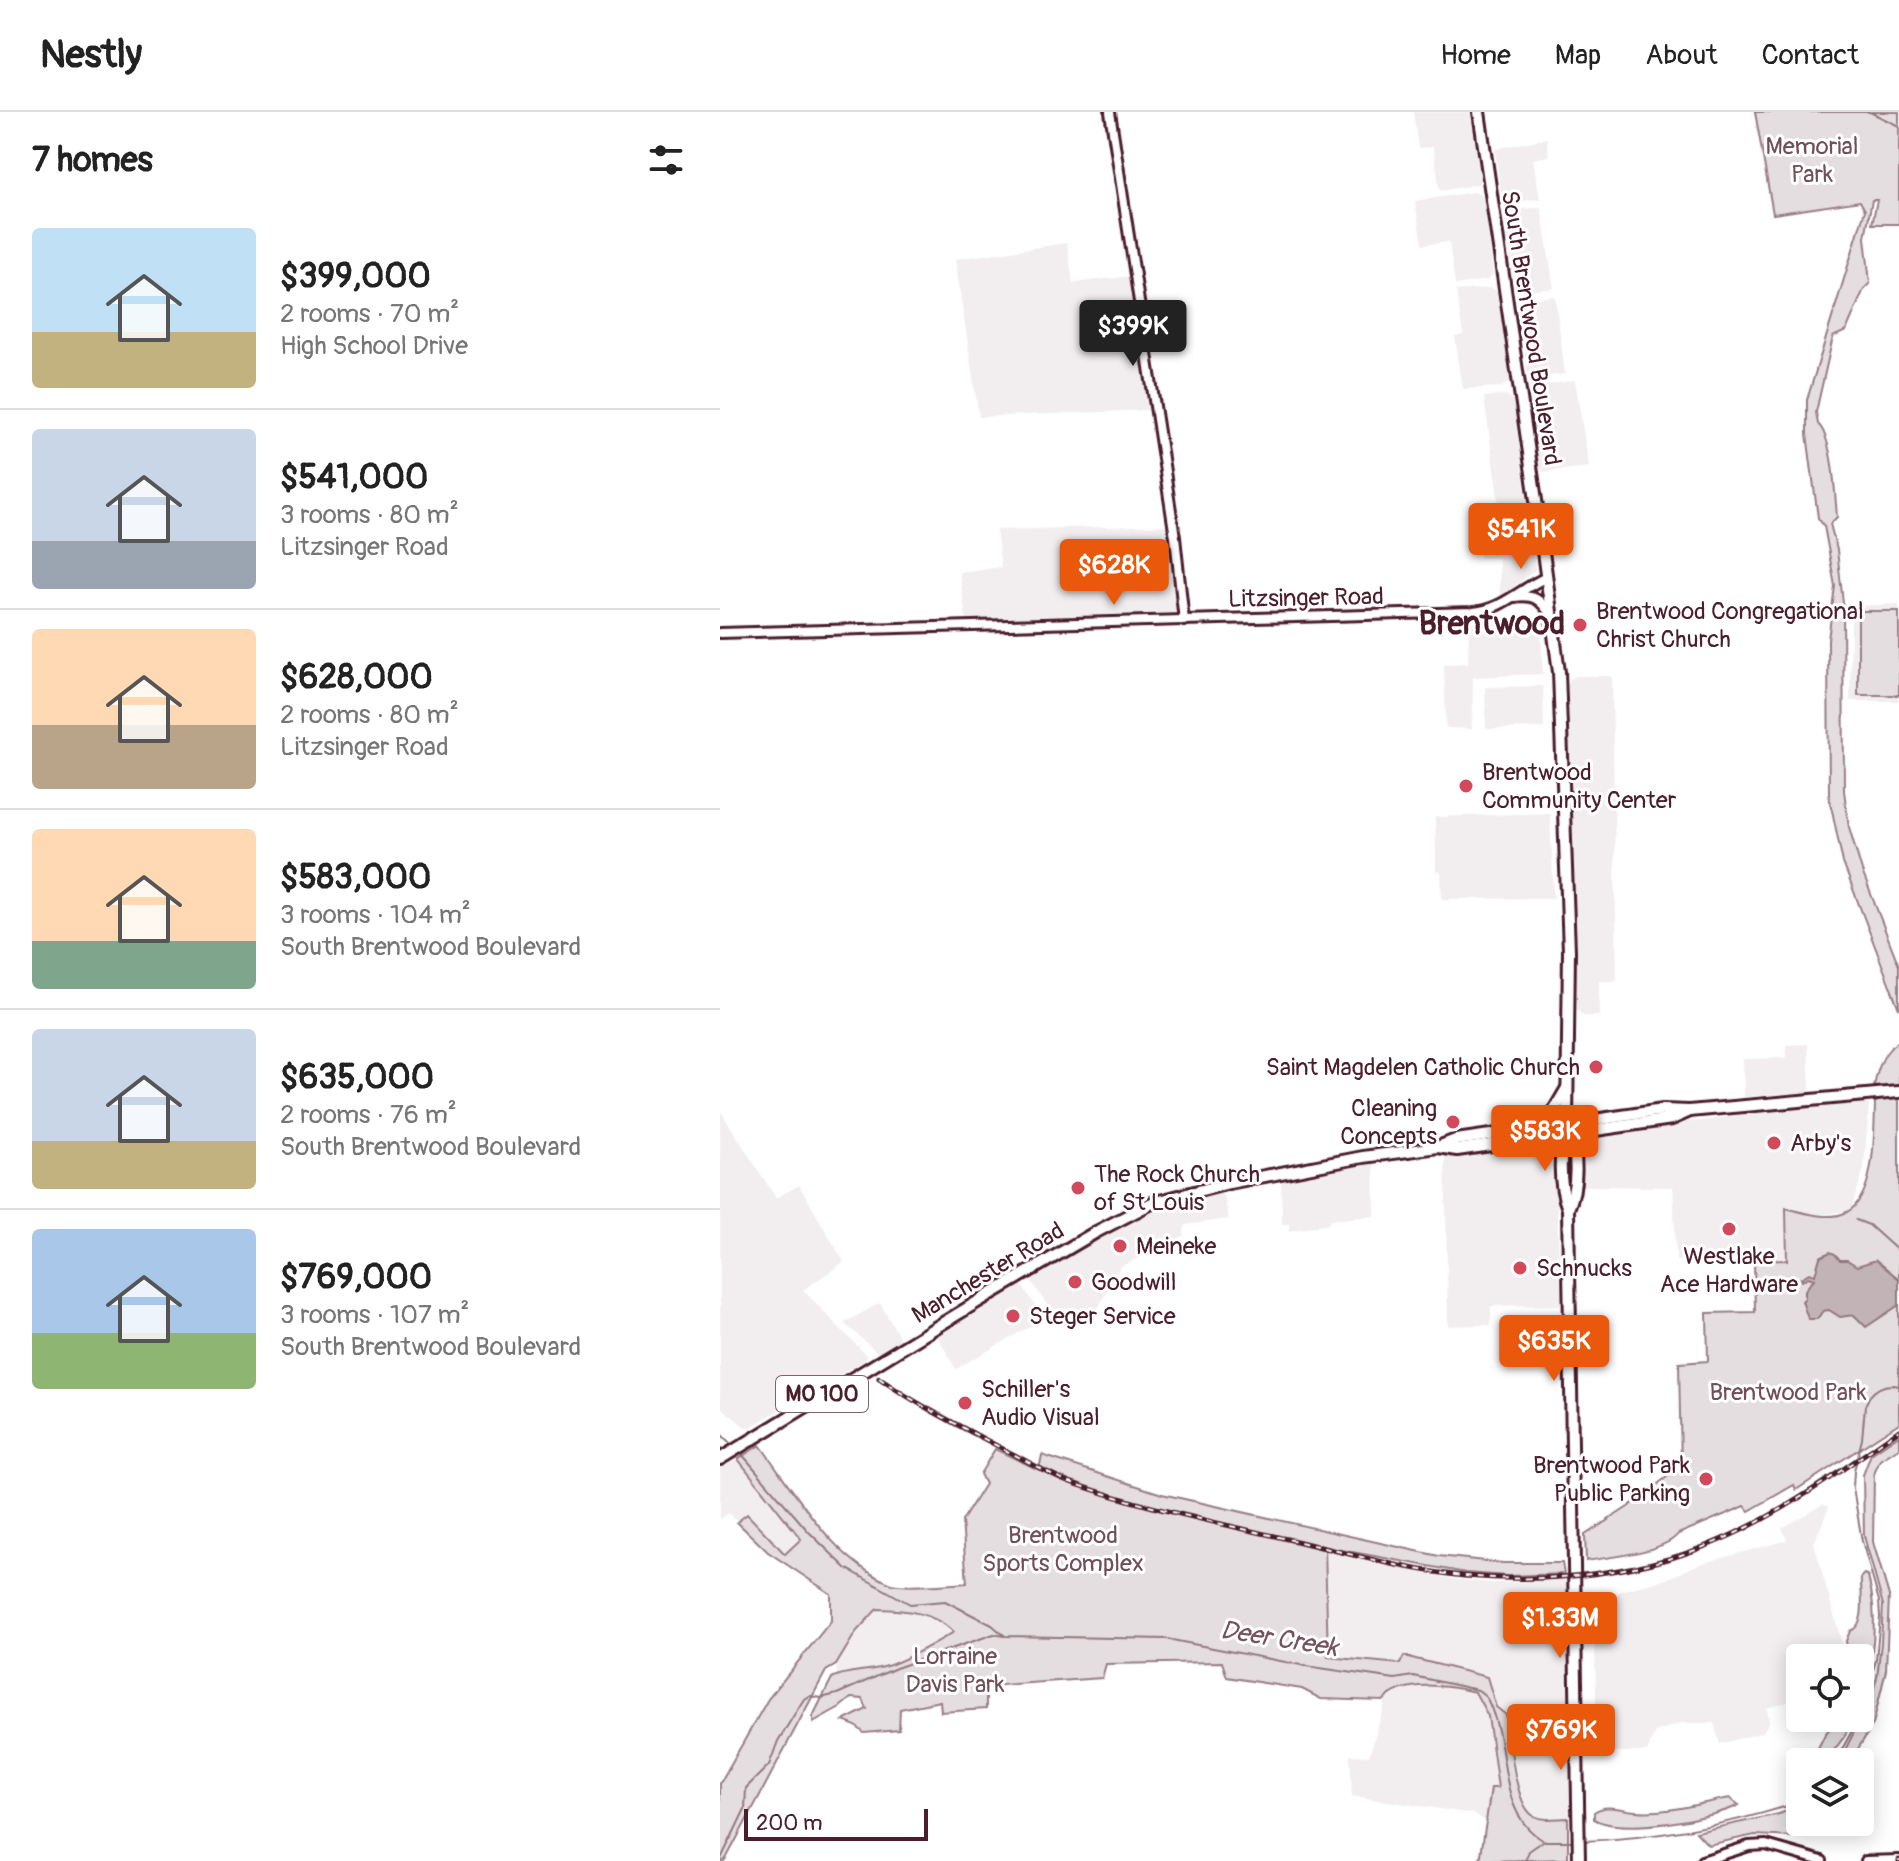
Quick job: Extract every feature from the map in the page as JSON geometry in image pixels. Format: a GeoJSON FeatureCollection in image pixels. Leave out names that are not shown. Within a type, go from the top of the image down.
{"type":"FeatureCollection","features":[{"type":"Feature","properties":{"kind":"main road","name":"South Brentwood Boulevard"},"geometry":{"type":"LineString","coordinates":[[1479,112],[1559,679],[1569,951],[1568,1131],[1574,1195],[1568,1209]]}},
{"type":"Feature","properties":{"kind":"main road"},"geometry":{"type":"LineString","coordinates":[[1562,1157],[1534,1134],[1550,1117],[1568,1086]]}},
{"type":"Feature","properties":{"kind":"main road","name":"Manchester Road"},"geometry":{"type":"LineString","coordinates":[[723,1456],[1089,1236],[1152,1203],[1187,1192],[1318,1166],[1438,1147],[1456,1140],[1672,1119],[1689,1111],[1899,1092]]}},
{"type":"Feature","properties":{"kind":"main road","name":"South Brentwood Boulevard"},"geometry":{"type":"LineString","coordinates":[[1568,1131],[1562,1157],[1563,1195],[1568,1209],[1579,1857]]}},
{"type":"Feature","properties":{"kind":"street"},"geometry":{"type":"LineString","coordinates":[[1110,112],[1175,537],[1184,621]]}},
{"type":"Feature","properties":{"kind":"street","name":"Litzsinger Road"},"geometry":{"type":"LineString","coordinates":[[720,633],[1473,612],[1493,609],[1528,585],[1547,577]]}},
{"type":"Feature","properties":{"kind":"street"},"geometry":{"type":"LineString","coordinates":[[1513,597],[1533,595],[1552,618]]}},
{"type":"Feature","properties":{"kind":"street"},"geometry":{"type":"LineString","coordinates":[[1702,1861],[1759,1845],[1778,1846],[1822,1861]]}},
{"type":"Feature","properties":{"kind":"street"},"geometry":{"type":"LineString","coordinates":[[1866,1861],[1899,1860]]}},
{"type":"Feature","properties":{"kind":"shaded area"},"geometry":{"type":"Polygon","coordinates":[[[1413,112],[1470,112],[1480,180],[1478,184],[1440,191],[1433,147],[1418,148],[1413,112]]]}},
{"type":"Feature","properties":{"kind":"shaded area"},"geometry":{"type":"Polygon","coordinates":[[[1547,138],[1549,156],[1533,159],[1540,199],[1504,203],[1495,149],[1547,138]]]}},
{"type":"Feature","properties":{"kind":"shaded area"},"geometry":{"type":"Polygon","coordinates":[[[1474,192],[1481,195],[1484,201],[1493,275],[1488,280],[1455,285],[1449,242],[1422,245],[1415,201],[1474,192]]]}},
{"type":"Feature","properties":{"kind":"shaded area"},"geometry":{"type":"Polygon","coordinates":[[[1541,207],[1554,288],[1518,292],[1514,286],[1505,216],[1509,211],[1541,207]]]}},
{"type":"Feature","properties":{"kind":"shaded area"},"geometry":{"type":"Polygon","coordinates":[[[1067,243],[1073,283],[1132,276],[1150,410],[979,417],[955,259],[1067,243]]]}},
{"type":"Feature","properties":{"kind":"shaded area"},"geometry":{"type":"Polygon","coordinates":[[[1496,290],[1498,296],[1510,381],[1502,387],[1463,389],[1455,337],[1463,335],[1456,291],[1496,290]]]}},
{"type":"Feature","properties":{"kind":"shaded area"},"geometry":{"type":"Polygon","coordinates":[[[1555,296],[1565,374],[1533,378],[1527,369],[1519,305],[1528,299],[1555,296]]]}},
{"type":"Feature","properties":{"kind":"shaded area"},"geometry":{"type":"Polygon","coordinates":[[[1575,380],[1589,467],[1543,472],[1538,465],[1530,392],[1536,387],[1575,380]]]}},
{"type":"Feature","properties":{"kind":"shaded area"},"geometry":{"type":"Polygon","coordinates":[[[1506,395],[1513,400],[1527,502],[1526,509],[1517,512],[1500,512],[1484,397],[1506,395]]]}},
{"type":"Feature","properties":{"kind":"shaded area"},"geometry":{"type":"Polygon","coordinates":[[[1523,518],[1531,524],[1535,570],[1500,598],[1499,558],[1480,558],[1479,523],[1523,518]]]}},
{"type":"Feature","properties":{"kind":"shaded area"},"geometry":{"type":"Polygon","coordinates":[[[1169,525],[1180,612],[1175,617],[970,622],[966,618],[959,572],[1001,567],[996,530],[1169,525]]]}},
{"type":"Feature","properties":{"kind":"shaded area"},"geometry":{"type":"Polygon","coordinates":[[[1899,604],[1899,701],[1850,701],[1851,606],[1899,604]]]}},
{"type":"Feature","properties":{"kind":"shaded area"},"geometry":{"type":"Polygon","coordinates":[[[1540,618],[1543,674],[1473,677],[1472,729],[1446,728],[1444,664],[1468,663],[1469,621],[1540,618]]]}},
{"type":"Feature","properties":{"kind":"shaded area"},"geometry":{"type":"Polygon","coordinates":[[[1576,676],[1612,676],[1617,981],[1599,981],[1599,1016],[1583,1016],[1577,1010],[1568,685],[1570,679],[1576,676]]]}},
{"type":"Feature","properties":{"kind":"shaded area"},"geometry":{"type":"Polygon","coordinates":[[[1543,686],[1544,728],[1486,729],[1485,687],[1543,686]]]}},
{"type":"Feature","properties":{"kind":"shaded area"},"geometry":{"type":"Polygon","coordinates":[[[1550,813],[1554,898],[1442,899],[1441,872],[1436,872],[1435,817],[1550,813]]]}},
{"type":"Feature","properties":{"kind":"shaded area"},"geometry":{"type":"Polygon","coordinates":[[[1808,1044],[1810,1092],[1744,1097],[1743,1059],[1786,1058],[1786,1045],[1808,1044]]]}},
{"type":"Feature","properties":{"kind":"shaded area"},"geometry":{"type":"Polygon","coordinates":[[[1865,1101],[1869,1105],[1864,1169],[1851,1210],[1816,1216],[1786,1208],[1787,1260],[1676,1261],[1673,1187],[1581,1186],[1580,1144],[1589,1135],[1794,1106],[1865,1101]]]}},
{"type":"Feature","properties":{"kind":"shaded area"},"geometry":{"type":"Polygon","coordinates":[[[720,1110],[776,1198],[799,1185],[844,1262],[803,1290],[867,1356],[747,1429],[720,1406],[720,1110]]]}},
{"type":"Feature","properties":{"kind":"shaded area"},"geometry":{"type":"Polygon","coordinates":[[[1538,1145],[1548,1148],[1555,1157],[1561,1305],[1491,1306],[1491,1325],[1448,1326],[1445,1157],[1538,1145]]]}},
{"type":"Feature","properties":{"kind":"shaded area"},"geometry":{"type":"Polygon","coordinates":[[[1374,1163],[1375,1216],[1329,1220],[1329,1224],[1289,1231],[1289,1224],[1282,1224],[1281,1180],[1374,1163]]]}},
{"type":"Feature","properties":{"kind":"shaded area"},"geometry":{"type":"Polygon","coordinates":[[[1215,1193],[1224,1195],[1229,1219],[1185,1225],[1183,1236],[1120,1267],[1097,1310],[1050,1309],[1032,1283],[1032,1277],[1153,1210],[1215,1193]]]}},
{"type":"Feature","properties":{"kind":"shaded area"},"geometry":{"type":"Polygon","coordinates":[[[1830,1252],[1840,1260],[1857,1266],[1876,1260],[1899,1279],[1899,1305],[1866,1327],[1854,1315],[1840,1317],[1829,1310],[1823,1311],[1817,1319],[1808,1319],[1802,1301],[1805,1290],[1814,1279],[1808,1277],[1802,1281],[1801,1278],[1809,1273],[1815,1275],[1820,1257],[1830,1252]]]}},
{"type":"Feature","properties":{"kind":"shaded area"},"geometry":{"type":"Polygon","coordinates":[[[1021,1284],[1037,1308],[1038,1322],[956,1369],[936,1334],[1021,1284]]]}},
{"type":"Feature","properties":{"kind":"shaded area"},"geometry":{"type":"Polygon","coordinates":[[[880,1303],[901,1340],[878,1353],[844,1323],[880,1303]]]}},
{"type":"Feature","properties":{"kind":"shaded area"},"geometry":{"type":"Polygon","coordinates":[[[738,1459],[801,1539],[786,1554],[748,1514],[737,1522],[729,1513],[720,1519],[720,1468],[738,1459]]]}},
{"type":"Feature","properties":{"kind":"shaded area"},"geometry":{"type":"Polygon","coordinates":[[[1823,1504],[1829,1507],[1814,1543],[1842,1644],[1786,1644],[1786,1702],[1767,1708],[1769,1722],[1763,1732],[1720,1744],[1714,1723],[1681,1723],[1655,1732],[1647,1752],[1597,1752],[1594,1601],[1614,1601],[1615,1595],[1621,1591],[1667,1579],[1697,1565],[1787,1540],[1782,1528],[1823,1504]]]}},
{"type":"Feature","properties":{"kind":"shaded area"},"geometry":{"type":"Polygon","coordinates":[[[1325,1550],[1453,1579],[1493,1583],[1566,1580],[1570,1818],[1542,1819],[1530,1813],[1520,1795],[1506,1715],[1496,1707],[1487,1677],[1404,1656],[1401,1664],[1328,1657],[1325,1550]]]}},
{"type":"Feature","properties":{"kind":"shaded area"},"geometry":{"type":"Polygon","coordinates":[[[877,1609],[920,1612],[943,1622],[955,1632],[888,1666],[837,1675],[836,1665],[856,1632],[877,1609]]]}},
{"type":"Feature","properties":{"kind":"shaded area"},"geometry":{"type":"Polygon","coordinates":[[[1446,1686],[1475,1692],[1488,1716],[1499,1788],[1491,1788],[1486,1825],[1474,1814],[1352,1796],[1350,1755],[1369,1756],[1385,1704],[1383,1701],[1391,1692],[1446,1686]]]}},
{"type":"Feature","properties":{"kind":"green space","name":"Memorial Park"},"geometry":{"type":"Polygon","coordinates":[[[1755,112],[1899,112],[1899,224],[1872,224],[1877,200],[1872,200],[1865,237],[1870,283],[1864,289],[1846,331],[1833,337],[1816,412],[1830,454],[1837,517],[1830,524],[1837,550],[1843,603],[1844,791],[1849,827],[1862,871],[1899,966],[1899,1009],[1843,863],[1829,796],[1828,640],[1835,586],[1824,526],[1818,518],[1807,434],[1807,400],[1865,210],[1860,201],[1773,214],[1755,112]]]}},
{"type":"Feature","properties":{"kind":"green space"},"geometry":{"type":"Polygon","coordinates":[[[1858,611],[1899,611],[1899,695],[1858,695],[1858,611]]]}},
{"type":"Feature","properties":{"kind":"green space"},"geometry":{"type":"Polygon","coordinates":[[[1899,1041],[1899,1085],[1874,1087],[1885,1055],[1899,1041]]]}},
{"type":"Feature","properties":{"kind":"green space","name":"Brentwood Park"},"geometry":{"type":"Polygon","coordinates":[[[1899,1098],[1899,1423],[1796,1490],[1794,1485],[1749,1511],[1745,1506],[1649,1549],[1586,1561],[1585,1535],[1681,1466],[1679,1363],[1708,1361],[1707,1313],[1755,1312],[1754,1261],[1787,1260],[1786,1208],[1833,1216],[1847,1212],[1856,1204],[1872,1163],[1875,1103],[1899,1098]]]}},
{"type":"Feature","properties":{"kind":"green space"},"geometry":{"type":"Polygon","coordinates":[[[1899,1435],[1899,1448],[1880,1460],[1874,1474],[1873,1542],[1889,1596],[1886,1670],[1874,1720],[1874,1688],[1883,1605],[1864,1536],[1863,1475],[1871,1454],[1899,1435]]]}},
{"type":"Feature","properties":{"kind":"green space"},"geometry":{"type":"Polygon","coordinates":[[[760,1445],[834,1543],[871,1573],[898,1585],[967,1583],[962,1521],[985,1484],[980,1474],[995,1449],[1039,1470],[1042,1455],[1162,1494],[1439,1556],[1503,1563],[1562,1563],[1564,1574],[1508,1576],[1466,1573],[1325,1547],[1328,1657],[1400,1664],[1404,1656],[1487,1677],[1496,1707],[1506,1715],[1520,1796],[1531,1814],[1539,1818],[1568,1818],[1568,1859],[1480,1861],[1491,1788],[1498,1788],[1488,1716],[1475,1692],[1464,1690],[1414,1686],[1402,1689],[1383,1701],[1321,1699],[1302,1689],[1227,1677],[1222,1662],[1106,1664],[1102,1678],[986,1686],[986,1709],[941,1712],[940,1701],[900,1709],[899,1730],[864,1733],[843,1721],[867,1709],[863,1699],[851,1698],[813,1722],[832,1678],[887,1666],[954,1632],[937,1620],[918,1613],[877,1609],[856,1632],[836,1665],[826,1671],[727,1857],[720,1861],[720,1783],[768,1699],[831,1621],[831,1594],[768,1552],[737,1522],[747,1514],[785,1554],[801,1539],[738,1459],[760,1445]]]}},
{"type":"Feature","properties":{"kind":"green space"},"geometry":{"type":"Polygon","coordinates":[[[1864,1574],[1868,1576],[1871,1592],[1873,1644],[1847,1644],[1850,1631],[1856,1628],[1861,1615],[1861,1577],[1864,1574]]]}},
{"type":"Feature","properties":{"kind":"green space"},"geometry":{"type":"Polygon","coordinates":[[[1846,1732],[1836,1748],[1818,1748],[1825,1734],[1846,1732]]]}},
{"type":"Feature","properties":{"kind":"green space"},"geometry":{"type":"Polygon","coordinates":[[[1854,1732],[1868,1732],[1858,1748],[1846,1748],[1854,1732]]]}},
{"type":"Feature","properties":{"kind":"green space"},"geometry":{"type":"Polygon","coordinates":[[[1730,1798],[1739,1805],[1689,1820],[1624,1826],[1594,1819],[1594,1812],[1604,1808],[1660,1811],[1730,1798]]]}},
{"type":"Feature","properties":{"kind":"green space"},"geometry":{"type":"Polygon","coordinates":[[[1786,1811],[1786,1836],[1792,1837],[1755,1835],[1708,1845],[1696,1832],[1786,1811]]]}},
{"type":"Feature","properties":{"kind":"waterway"},"geometry":{"type":"LineString","coordinates":[[1870,112],[1899,126]]}},
{"type":"Feature","properties":{"kind":"waterway"},"geometry":{"type":"LineString","coordinates":[[1856,1220],[1869,1225],[1899,1252]]}},
{"type":"Feature","properties":{"kind":"waterway","name":"Deer Creek"},"geometry":{"type":"LineString","coordinates":[[1874,1667],[1879,1601],[1862,1541],[1853,1488],[1854,1471],[1869,1397],[1882,1387],[1899,1386]]}},
{"type":"Feature","properties":{"kind":"waterway","name":"Deer Creek"},"geometry":{"type":"LineString","coordinates":[[720,1433],[733,1446]]}},
{"type":"Feature","properties":{"kind":"waterway","name":"Deer Creek"},"geometry":{"type":"LineString","coordinates":[[741,1453],[808,1531],[846,1568],[910,1604],[945,1601],[992,1625],[1005,1636],[1167,1639],[1306,1666],[1395,1679],[1413,1676],[1478,1690],[1486,1698],[1494,1716],[1512,1801],[1519,1816],[1544,1841],[1576,1841]]}},
{"type":"Feature","properties":{"kind":"waterway"},"geometry":{"type":"LineString","coordinates":[[720,1861],[745,1809],[746,1788],[769,1765],[778,1741],[804,1699],[837,1694],[896,1668],[994,1634],[1004,1636]]}},
{"type":"Feature","properties":{"kind":"waterway","name":"Deer Creek"},"geometry":{"type":"LineString","coordinates":[[1843,1748],[1851,1732]]}},
{"type":"Feature","properties":{"kind":"waterway","name":"Deer Creek"},"geometry":{"type":"LineString","coordinates":[[1583,1841],[1693,1829],[1786,1806]]}},
{"type":"Feature","properties":{"kind":"waterway"},"geometry":{"type":"LineString","coordinates":[[1525,1861],[1529,1851],[1542,1842]]}},
{"type":"Feature","properties":{"kind":"railway"},"geometry":{"type":"LineString","coordinates":[[879,1378],[941,1416],[1045,1471],[1097,1491],[1178,1514],[1397,1565],[1490,1578],[1592,1574],[1668,1559],[1700,1548],[1789,1504],[1899,1430]]}},
{"type":"Feature","properties":{"kind":"place","name":"Brentwood Congregational Christ Church"},"geometry":{"type":"Point","coordinates":[1580,625]}},
{"type":"Feature","properties":{"kind":"place","name":"Brentwood Community Center"},"geometry":{"type":"Point","coordinates":[1466,786]}},
{"type":"Feature","properties":{"kind":"place","name":"Saint Magdelen Catholic Church"},"geometry":{"type":"Point","coordinates":[1596,1067]}},
{"type":"Feature","properties":{"kind":"place","name":"Cleaning Concepts"},"geometry":{"type":"Point","coordinates":[1453,1122]}},
{"type":"Feature","properties":{"kind":"place","name":"Arby's"},"geometry":{"type":"Point","coordinates":[1774,1143]}},
{"type":"Feature","properties":{"kind":"place","name":"The Rock Church of St Louis"},"geometry":{"type":"Point","coordinates":[1078,1188]}},
{"type":"Feature","properties":{"kind":"place","name":"Westlake Ace Hardware"},"geometry":{"type":"Point","coordinates":[1729,1229]}},
{"type":"Feature","properties":{"kind":"place","name":"Meineke"},"geometry":{"type":"Point","coordinates":[1120,1246]}},
{"type":"Feature","properties":{"kind":"place","name":"Schnucks"},"geometry":{"type":"Point","coordinates":[1520,1268]}},
{"type":"Feature","properties":{"kind":"place","name":"Goodwill"},"geometry":{"type":"Point","coordinates":[1075,1282]}},
{"type":"Feature","properties":{"kind":"place","name":"Steger Service"},"geometry":{"type":"Point","coordinates":[1013,1316]}},
{"type":"Feature","properties":{"kind":"place","name":"Schiller's Audio Visual"},"geometry":{"type":"Point","coordinates":[965,1403]}},
{"type":"Feature","properties":{"kind":"place","name":"Brentwood Park Public Parking"},"geometry":{"type":"Point","coordinates":[1706,1479]}},
{"type":"Feature","properties":{"kind":"district","name":"Brentwood"},"geometry":{"type":"Point","coordinates":[1492,624]}},
{"type":"Feature","properties":{"kind":"park label","name":"Brentwood Sports Complex"},"geometry":{"type":"Point","coordinates":[1063,1549]}},
{"type":"Feature","properties":{"kind":"park label","name":"Lorraine Davis Park"},"geometry":{"type":"Point","coordinates":[955,1670]}}]}
